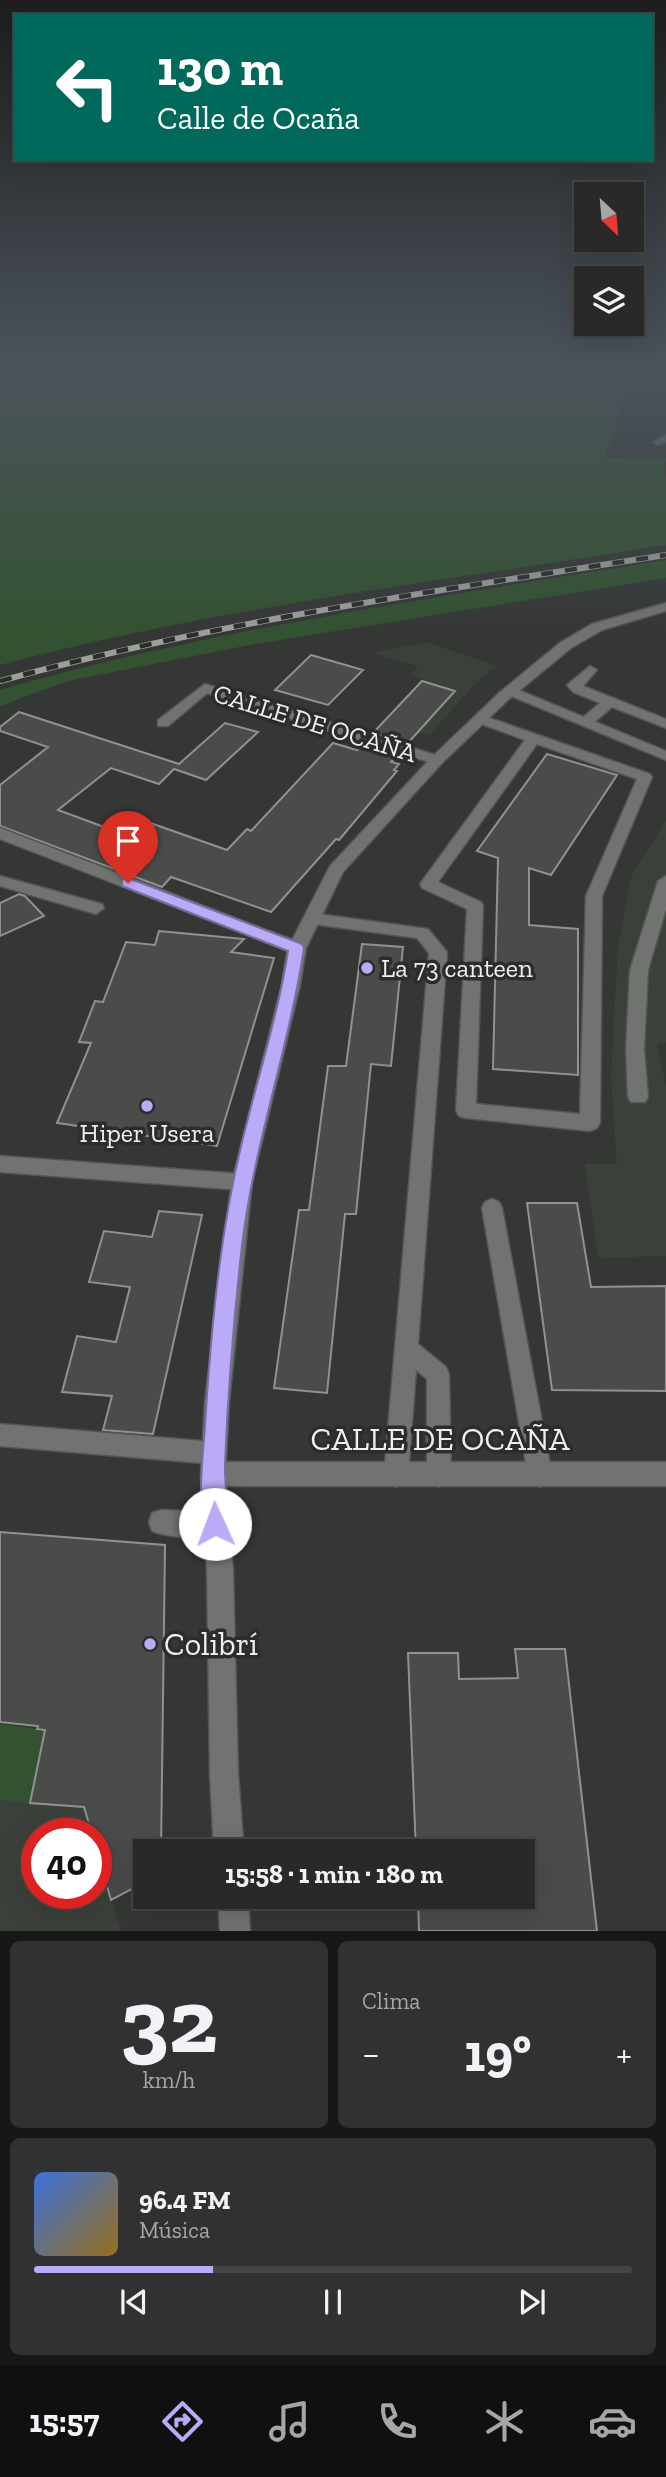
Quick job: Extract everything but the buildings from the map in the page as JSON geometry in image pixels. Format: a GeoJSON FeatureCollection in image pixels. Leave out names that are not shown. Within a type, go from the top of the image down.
{"type":"FeatureCollection","features":[{"type":"Feature","properties":{"kind":"street","name":"CALLE DE OCAÑA"},"geometry":{"type":"LineString","coordinates":[[228,1839],[214,1464],[231,1259],[242,1182],[291,985],[297,948],[336,870],[437,760],[511,691],[566,645],[597,627],[666,607]]}},
{"type":"Feature","properties":{"kind":"street"},"geometry":{"type":"LineString","coordinates":[[590,670],[574,685],[666,724]]}},
{"type":"Feature","properties":{"kind":"street","name":"CALLE DE OCAÑA"},"geometry":{"type":"LineString","coordinates":[[163,723],[205,688],[437,760]]}},
{"type":"Feature","properties":{"kind":"street"},"geometry":{"type":"LineString","coordinates":[[511,691],[666,756]]}},
{"type":"Feature","properties":{"kind":"street"},"geometry":{"type":"LineString","coordinates":[[586,722],[610,702]]}},
{"type":"Feature","properties":{"kind":"street"},"geometry":{"type":"LineString","coordinates":[[481,719],[645,777],[594,896],[590,1123],[466,1111],[475,906],[428,884],[534,738]]}},
{"type":"Feature","properties":{"kind":"street"},"geometry":{"type":"LineString","coordinates":[[0,833],[297,948]]}},
{"type":"Feature","properties":{"kind":"street"},"geometry":{"type":"LineString","coordinates":[[0,881],[96,908]]}},
{"type":"Feature","properties":{"kind":"street"},"geometry":{"type":"LineString","coordinates":[[638,1097],[635,1049],[639,970],[666,881]]}},
{"type":"Feature","properties":{"kind":"street"},"geometry":{"type":"LineString","coordinates":[[311,919],[422,933],[438,952],[396,1475]]}},
{"type":"Feature","properties":{"kind":"street"},"geometry":{"type":"LineString","coordinates":[[0,1164],[242,1182]]}},
{"type":"Feature","properties":{"kind":"street"},"geometry":{"type":"LineString","coordinates":[[492,1208],[540,1475]]}},
{"type":"Feature","properties":{"kind":"street"},"geometry":{"type":"LineString","coordinates":[[406,1348],[438,1374],[439,1475]]}},
{"type":"Feature","properties":{"kind":"street"},"geometry":{"type":"LineString","coordinates":[[0,1435],[214,1464]]}},
{"type":"Feature","properties":{"kind":"street","name":"CALLE DE OCAÑA"},"geometry":{"type":"LineString","coordinates":[[214,1464],[396,1475],[666,1474]]}},
{"type":"Feature","properties":{"kind":"street"},"geometry":{"type":"LineString","coordinates":[[161,1522],[215,1524]]}},
{"type":"Feature","properties":{"kind":"street"},"geometry":{"type":"LineString","coordinates":[[234,1909],[235,1931]]}},
{"type":"Feature","properties":{"kind":"shaded area"},"geometry":{"type":"Polygon","coordinates":[[[426,642],[497,666],[476,683],[429,735],[384,721],[424,679],[411,675],[418,666],[372,653],[426,642]]]}},
{"type":"Feature","properties":{"kind":"shaded area"},"geometry":{"type":"Polygon","coordinates":[[[666,820],[666,1043],[657,1044],[666,1086],[666,1256],[598,1258],[585,1164],[617,1164],[611,1076],[618,947],[631,877],[666,820]]]}},
{"type":"Feature","properties":{"kind":"shaded area"},"geometry":{"type":"Polygon","coordinates":[[[0,1800],[84,1807],[87,1818],[21,1818],[21,1909],[112,1909],[112,1901],[121,1931],[0,1931],[0,1800]]]}},
{"type":"Feature","properties":{"kind":"green space"},"geometry":{"type":"Polygon","coordinates":[[[0,457],[666,459],[663,475],[666,475],[666,545],[248,611],[0,665],[0,457]]]}},
{"type":"Feature","properties":{"kind":"green space"},"geometry":{"type":"Polygon","coordinates":[[[666,560],[666,578],[255,644],[68,681],[0,706],[0,690],[165,648],[331,615],[666,560]]]}},
{"type":"Feature","properties":{"kind":"green space"},"geometry":{"type":"Polygon","coordinates":[[[0,1724],[45,1730],[30,1803],[0,1800],[0,1724]]]}},
{"type":"Feature","properties":{"kind":"railway"},"geometry":{"type":"LineString","coordinates":[[0,681],[248,624],[415,594],[666,555]]}},
{"type":"Feature","properties":{"kind":"place","name":"La 73 canteen"},"geometry":{"type":"Point","coordinates":[367,968]}},
{"type":"Feature","properties":{"kind":"place","name":"Hiper Usera"},"geometry":{"type":"Point","coordinates":[147,1106]}},
{"type":"Feature","properties":{"kind":"place","name":"Colibrí"},"geometry":{"type":"Point","coordinates":[150,1644]}},
{"type":"Feature","properties":{"kind":"route"},"geometry":{"type":"LineString","coordinates":[[128,883],[297,948],[291,985],[242,1182],[233,1245],[217,1402],[213,1474],[215,1524]]}}]}
